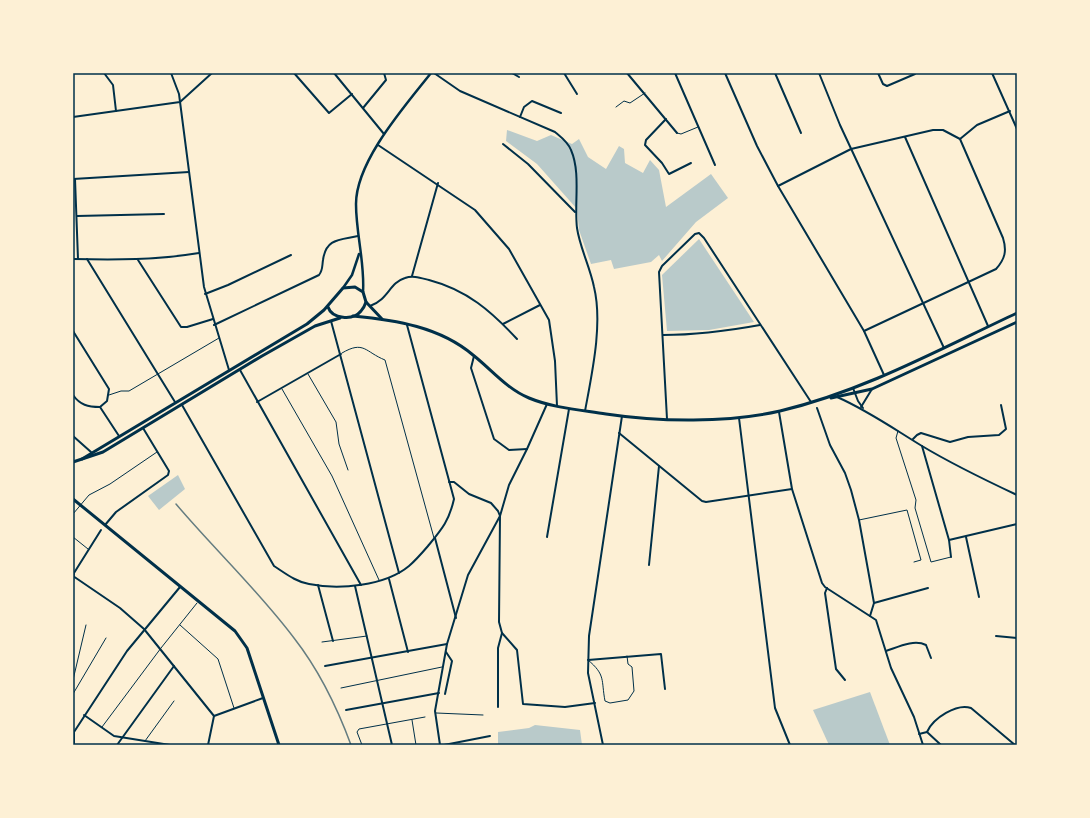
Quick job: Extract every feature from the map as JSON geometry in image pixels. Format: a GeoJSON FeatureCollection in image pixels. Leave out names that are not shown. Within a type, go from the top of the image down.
{"type":"FeatureCollection","features":[{"type":"Feature","properties":{"kind":"main road"},"geometry":{"type":"LineString","coordinates":[[82,459],[91,452],[307,324],[328,307],[343,288],[355,287],[363,292],[366,302],[382,319]]}},
{"type":"Feature","properties":{"kind":"main road"},"geometry":{"type":"LineString","coordinates":[[353,316],[361,312],[366,302]]}},
{"type":"Feature","properties":{"kind":"main road"},"geometry":{"type":"LineString","coordinates":[[328,307],[334,316],[342,317]]}},
{"type":"Feature","properties":{"kind":"main road"},"geometry":{"type":"LineString","coordinates":[[73,462],[103,452],[303,333],[331,320],[342,317],[353,316],[382,319],[444,335],[455,340],[474,355],[504,383],[530,398],[547,404],[622,416],[667,420],[739,418],[779,411],[826,398],[884,375],[1017,313]]}},
{"type":"Feature","properties":{"kind":"main road"},"geometry":{"type":"LineString","coordinates":[[826,398],[855,394],[872,389],[1017,322]]}},
{"type":"Feature","properties":{"kind":"main road"},"geometry":{"type":"LineString","coordinates":[[944,348],[947,354]]}},
{"type":"Feature","properties":{"kind":"main road"},"geometry":{"type":"LineString","coordinates":[[229,370],[232,374]]}},
{"type":"Feature","properties":{"kind":"main road"},"geometry":{"type":"LineString","coordinates":[[73,499],[199,601],[242,639],[247,648],[279,745]]}},
{"type":"Feature","properties":{"kind":"street"},"geometry":{"type":"LineString","coordinates":[[104,73],[113,84],[116,111]]}},
{"type":"Feature","properties":{"kind":"street"},"geometry":{"type":"LineString","coordinates":[[171,73],[177,85],[180,102],[198,253],[206,294],[214,325],[229,370]]}},
{"type":"Feature","properties":{"kind":"street"},"geometry":{"type":"LineString","coordinates":[[73,117],[180,102],[212,73]]}},
{"type":"Feature","properties":{"kind":"street"},"geometry":{"type":"LineString","coordinates":[[294,73],[329,113],[352,94]]}},
{"type":"Feature","properties":{"kind":"street"},"geometry":{"type":"LineString","coordinates":[[334,73],[385,134]]}},
{"type":"Feature","properties":{"kind":"street"},"geometry":{"type":"LineString","coordinates":[[363,108],[386,80],[384,73]]}},
{"type":"Feature","properties":{"kind":"street"},"geometry":{"type":"LineString","coordinates":[[363,292],[363,273],[356,214],[357,190],[365,167],[378,145],[431,73]]}},
{"type":"Feature","properties":{"kind":"street"},"geometry":{"type":"LineString","coordinates":[[434,73],[460,91],[555,132],[563,138],[571,148],[575,164],[577,230],[595,288],[597,324],[594,365],[585,410]]}},
{"type":"Feature","properties":{"kind":"street"},"geometry":{"type":"LineString","coordinates":[[512,73],[520,77]]}},
{"type":"Feature","properties":{"kind":"street"},"geometry":{"type":"LineString","coordinates":[[564,73],[577,94]]}},
{"type":"Feature","properties":{"kind":"street"},"geometry":{"type":"LineString","coordinates":[[627,73],[677,133]]}},
{"type":"Feature","properties":{"kind":"street"},"geometry":{"type":"LineString","coordinates":[[675,73],[715,165]]}},
{"type":"Feature","properties":{"kind":"street"},"geometry":{"type":"LineString","coordinates":[[725,73],[757,146],[778,186],[864,331],[884,375]]}},
{"type":"Feature","properties":{"kind":"street"},"geometry":{"type":"LineString","coordinates":[[766,73],[809,73]]}},
{"type":"Feature","properties":{"kind":"street"},"geometry":{"type":"LineString","coordinates":[[819,73],[851,149],[944,348]]}},
{"type":"Feature","properties":{"kind":"street"},"geometry":{"type":"LineString","coordinates":[[878,73],[883,84],[887,86],[915,74]]}},
{"type":"Feature","properties":{"kind":"street"},"geometry":{"type":"LineString","coordinates":[[992,73],[1010,111],[1017,130]]}},
{"type":"Feature","properties":{"kind":"street"},"geometry":{"type":"LineString","coordinates":[[775,74],[800,133]]}},
{"type":"Feature","properties":{"kind":"street"},"geometry":{"type":"LineString","coordinates":[[520,117],[524,107],[532,101],[561,113]]}},
{"type":"Feature","properties":{"kind":"street"},"geometry":{"type":"LineString","coordinates":[[960,140],[977,125],[1010,111]]}},
{"type":"Feature","properties":{"kind":"street"},"geometry":{"type":"LineString","coordinates":[[666,119],[646,140],[645,145],[662,163],[669,174],[691,163]]}},
{"type":"Feature","properties":{"kind":"street"},"geometry":{"type":"LineString","coordinates":[[778,186],[851,149],[943,130],[960,140],[1006,247],[1002,261],[996,269],[864,331]]}},
{"type":"Feature","properties":{"kind":"street"},"geometry":{"type":"LineString","coordinates":[[905,137],[988,326]]}},
{"type":"Feature","properties":{"kind":"street"},"geometry":{"type":"LineString","coordinates":[[504,144],[528,164],[576,212]]}},
{"type":"Feature","properties":{"kind":"street"},"geometry":{"type":"LineString","coordinates":[[378,145],[438,183],[475,210],[502,240],[549,320],[555,361],[558,396],[557,406]]}},
{"type":"Feature","properties":{"kind":"street"},"geometry":{"type":"LineString","coordinates":[[78,259],[74,179],[189,172]]}},
{"type":"Feature","properties":{"kind":"street"},"geometry":{"type":"LineString","coordinates":[[412,276],[438,183]]}},
{"type":"Feature","properties":{"kind":"street"},"geometry":{"type":"LineString","coordinates":[[77,216],[164,214]]}},
{"type":"Feature","properties":{"kind":"street"},"geometry":{"type":"LineString","coordinates":[[667,420],[659,283],[660,268],[695,234],[699,233],[704,238],[812,402]]}},
{"type":"Feature","properties":{"kind":"street"},"geometry":{"type":"LineString","coordinates":[[214,325],[319,275],[322,270],[327,246],[333,241],[358,236]]}},
{"type":"Feature","properties":{"kind":"street"},"geometry":{"type":"LineString","coordinates":[[73,259],[138,260],[169,258],[198,253]]}},
{"type":"Feature","properties":{"kind":"street"},"geometry":{"type":"LineString","coordinates":[[343,288],[352,275],[360,253]]}},
{"type":"Feature","properties":{"kind":"street"},"geometry":{"type":"LineString","coordinates":[[206,294],[291,255]]}},
{"type":"Feature","properties":{"kind":"street"},"geometry":{"type":"LineString","coordinates":[[87,259],[175,402]]}},
{"type":"Feature","properties":{"kind":"street"},"geometry":{"type":"LineString","coordinates":[[138,260],[181,327],[187,327],[213,319]]}},
{"type":"Feature","properties":{"kind":"street"},"geometry":{"type":"LineString","coordinates":[[369,306],[383,299],[400,279],[412,276],[443,284],[463,293],[486,308],[517,339]]}},
{"type":"Feature","properties":{"kind":"street"},"geometry":{"type":"LineString","coordinates":[[503,324],[540,305]]}},
{"type":"Feature","properties":{"kind":"street"},"geometry":{"type":"LineString","coordinates":[[331,320],[400,573]]}},
{"type":"Feature","properties":{"kind":"street"},"geometry":{"type":"LineString","coordinates":[[182,405],[274,566],[291,577],[308,584],[355,586],[388,579],[400,573],[409,566],[443,529],[450,515],[454,499],[407,325]]}},
{"type":"Feature","properties":{"kind":"street"},"geometry":{"type":"LineString","coordinates":[[663,335],[702,334],[760,325]]}},
{"type":"Feature","properties":{"kind":"street"},"geometry":{"type":"LineString","coordinates":[[73,332],[105,380],[109,389],[107,401],[100,407],[86,406],[73,397]]}},
{"type":"Feature","properties":{"kind":"street"},"geometry":{"type":"LineString","coordinates":[[258,402],[340,354]]}},
{"type":"Feature","properties":{"kind":"street"},"geometry":{"type":"LineString","coordinates":[[474,355],[471,368],[494,440],[509,450],[527,449]]}},
{"type":"Feature","properties":{"kind":"street"},"geometry":{"type":"LineString","coordinates":[[240,370],[361,585]]}},
{"type":"Feature","properties":{"kind":"street"},"geometry":{"type":"LineString","coordinates":[[853,388],[861,407],[864,410]]}},
{"type":"Feature","properties":{"kind":"street"},"geometry":{"type":"LineString","coordinates":[[861,407],[872,389]]}},
{"type":"Feature","properties":{"kind":"street"},"geometry":{"type":"LineString","coordinates":[[838,397],[864,410],[922,446],[978,477],[1017,494]]}},
{"type":"Feature","properties":{"kind":"street"},"geometry":{"type":"LineString","coordinates":[[440,745],[435,713],[447,644],[456,619],[468,576],[500,516],[508,485],[527,449],[547,404]]}},
{"type":"Feature","properties":{"kind":"street"},"geometry":{"type":"LineString","coordinates":[[912,439],[921,433],[948,442],[968,437],[999,435],[1006,429],[1001,405]]}},
{"type":"Feature","properties":{"kind":"street"},"geometry":{"type":"LineString","coordinates":[[100,407],[119,436]]}},
{"type":"Feature","properties":{"kind":"street"},"geometry":{"type":"LineString","coordinates":[[547,537],[569,408]]}},
{"type":"Feature","properties":{"kind":"street"},"geometry":{"type":"LineString","coordinates":[[817,408],[830,445],[849,484],[859,520],[874,603],[870,616]]}},
{"type":"Feature","properties":{"kind":"street"},"geometry":{"type":"LineString","coordinates":[[779,411],[792,490],[822,583],[827,588],[870,616],[879,624],[890,668],[914,717],[923,745]]}},
{"type":"Feature","properties":{"kind":"street"},"geometry":{"type":"LineString","coordinates":[[603,745],[588,673],[589,636],[622,416]]}},
{"type":"Feature","properties":{"kind":"street"},"geometry":{"type":"LineString","coordinates":[[739,418],[775,708],[790,745]]}},
{"type":"Feature","properties":{"kind":"street"},"geometry":{"type":"LineString","coordinates":[[105,525],[116,512],[168,475],[168,471],[143,428]]}},
{"type":"Feature","properties":{"kind":"street"},"geometry":{"type":"LineString","coordinates":[[619,433],[702,501],[706,502],[792,490]]}},
{"type":"Feature","properties":{"kind":"street"},"geometry":{"type":"LineString","coordinates":[[73,436],[91,452]]}},
{"type":"Feature","properties":{"kind":"street"},"geometry":{"type":"LineString","coordinates":[[922,446],[949,540],[951,557]]}},
{"type":"Feature","properties":{"kind":"street"},"geometry":{"type":"LineString","coordinates":[[649,565],[659,466]]}},
{"type":"Feature","properties":{"kind":"street"},"geometry":{"type":"LineString","coordinates":[[449,482],[454,482],[469,494],[491,503],[498,511],[500,516],[499,622],[502,633],[517,650],[523,704],[565,707],[595,703]]}},
{"type":"Feature","properties":{"kind":"street"},"geometry":{"type":"LineString","coordinates":[[949,540],[1017,524]]}},
{"type":"Feature","properties":{"kind":"street"},"geometry":{"type":"LineString","coordinates":[[73,582],[74,573],[101,530]]}},
{"type":"Feature","properties":{"kind":"street"},"geometry":{"type":"LineString","coordinates":[[966,537],[979,597]]}},
{"type":"Feature","properties":{"kind":"street"},"geometry":{"type":"LineString","coordinates":[[434,538],[456,619]]}},
{"type":"Feature","properties":{"kind":"street"},"geometry":{"type":"LineString","coordinates":[[74,577],[115,604],[144,629],[214,716]]}},
{"type":"Feature","properties":{"kind":"street"},"geometry":{"type":"LineString","coordinates":[[388,579],[408,652]]}},
{"type":"Feature","properties":{"kind":"street"},"geometry":{"type":"LineString","coordinates":[[318,585],[333,641]]}},
{"type":"Feature","properties":{"kind":"street"},"geometry":{"type":"LineString","coordinates":[[74,745],[73,732],[126,651],[180,586]]}},
{"type":"Feature","properties":{"kind":"street"},"geometry":{"type":"LineString","coordinates":[[355,586],[373,658],[392,745]]}},
{"type":"Feature","properties":{"kind":"street"},"geometry":{"type":"LineString","coordinates":[[827,588],[826,599],[836,669],[845,680]]}},
{"type":"Feature","properties":{"kind":"street"},"geometry":{"type":"LineString","coordinates":[[874,603],[928,588]]}},
{"type":"Feature","properties":{"kind":"street"},"geometry":{"type":"LineString","coordinates":[[498,707],[498,648],[502,633]]}},
{"type":"Feature","properties":{"kind":"street"},"geometry":{"type":"LineString","coordinates":[[996,636],[1017,638]]}},
{"type":"Feature","properties":{"kind":"street"},"geometry":{"type":"LineString","coordinates":[[886,651],[916,642],[926,645],[931,658]]}},
{"type":"Feature","properties":{"kind":"street"},"geometry":{"type":"LineString","coordinates":[[325,666],[447,644]]}},
{"type":"Feature","properties":{"kind":"street"},"geometry":{"type":"LineString","coordinates":[[445,694],[452,661],[446,652]]}},
{"type":"Feature","properties":{"kind":"street"},"geometry":{"type":"LineString","coordinates":[[588,660],[661,654],[664,689]]}},
{"type":"Feature","properties":{"kind":"street"},"geometry":{"type":"LineString","coordinates":[[117,745],[174,666]]}},
{"type":"Feature","properties":{"kind":"street"},"geometry":{"type":"LineString","coordinates":[[346,710],[383,702],[439,693]]}},
{"type":"Feature","properties":{"kind":"street"},"geometry":{"type":"LineString","coordinates":[[214,716],[264,698]]}},
{"type":"Feature","properties":{"kind":"street"},"geometry":{"type":"LineString","coordinates":[[927,732],[929,726],[943,715],[966,706],[971,708],[1015,745]]}},
{"type":"Feature","properties":{"kind":"street"},"geometry":{"type":"LineString","coordinates":[[84,715],[114,736],[170,745]]}},
{"type":"Feature","properties":{"kind":"street"},"geometry":{"type":"LineString","coordinates":[[208,745],[214,716]]}},
{"type":"Feature","properties":{"kind":"street"},"geometry":{"type":"LineString","coordinates":[[919,734],[927,732]]}},
{"type":"Feature","properties":{"kind":"street"},"geometry":{"type":"LineString","coordinates":[[927,732],[942,745]]}},
{"type":"Feature","properties":{"kind":"street"},"geometry":{"type":"LineString","coordinates":[[444,745],[490,736]]}},
{"type":"Feature","properties":{"kind":"street"},"geometry":{"type":"LineString","coordinates":[[697,745],[710,745]]}},
{"type":"Feature","properties":{"kind":"lane"},"geometry":{"type":"LineString","coordinates":[[616,106],[624,101],[630,103],[645,93]]}},
{"type":"Feature","properties":{"kind":"lane"},"geometry":{"type":"LineString","coordinates":[[677,133],[681,134],[698,127]]}},
{"type":"Feature","properties":{"kind":"lane"},"geometry":{"type":"LineString","coordinates":[[109,395],[121,391],[129,391],[219,338]]}},
{"type":"Feature","properties":{"kind":"lane"},"geometry":{"type":"LineString","coordinates":[[340,354],[352,348],[361,346],[385,360],[434,538]]}},
{"type":"Feature","properties":{"kind":"lane"},"geometry":{"type":"LineString","coordinates":[[308,373],[336,422],[339,444],[348,470]]}},
{"type":"Feature","properties":{"kind":"lane"},"geometry":{"type":"LineString","coordinates":[[282,388],[332,476],[380,581]]}},
{"type":"Feature","properties":{"kind":"lane"},"geometry":{"type":"LineString","coordinates":[[898,431],[896,438],[916,500],[915,508],[931,562],[951,557]]}},
{"type":"Feature","properties":{"kind":"lane"},"geometry":{"type":"LineString","coordinates":[[73,514],[89,494],[110,484],[157,452]]}},
{"type":"Feature","properties":{"kind":"lane"},"geometry":{"type":"LineString","coordinates":[[859,520],[907,510],[921,560],[914,562]]}},
{"type":"Feature","properties":{"kind":"lane"},"geometry":{"type":"LineString","coordinates":[[73,537],[89,549]]}},
{"type":"Feature","properties":{"kind":"lane"},"geometry":{"type":"LineString","coordinates":[[102,728],[160,648],[199,601]]}},
{"type":"Feature","properties":{"kind":"lane"},"geometry":{"type":"LineString","coordinates":[[73,680],[86,624]]}},
{"type":"Feature","properties":{"kind":"lane"},"geometry":{"type":"LineString","coordinates":[[179,625],[218,659],[234,709]]}},
{"type":"Feature","properties":{"kind":"lane"},"geometry":{"type":"LineString","coordinates":[[322,642],[367,636]]}},
{"type":"Feature","properties":{"kind":"lane"},"geometry":{"type":"LineString","coordinates":[[73,694],[106,638]]}},
{"type":"Feature","properties":{"kind":"lane"},"geometry":{"type":"LineString","coordinates":[[588,660],[599,668],[605,700],[610,703],[628,700],[634,691],[632,667],[628,664],[627,656]]}},
{"type":"Feature","properties":{"kind":"lane"},"geometry":{"type":"LineString","coordinates":[[341,688],[443,667]]}},
{"type":"Feature","properties":{"kind":"lane"},"geometry":{"type":"LineString","coordinates":[[145,742],[174,701]]}},
{"type":"Feature","properties":{"kind":"lane"},"geometry":{"type":"LineString","coordinates":[[435,713],[483,715]]}},
{"type":"Feature","properties":{"kind":"lane"},"geometry":{"type":"LineString","coordinates":[[362,745],[357,732],[359,730],[425,717]]}},
{"type":"Feature","properties":{"kind":"lane"},"geometry":{"type":"LineString","coordinates":[[412,720],[416,745]]}},
{"type":"Feature","properties":{"kind":"shaded area"},"geometry":{"type":"Polygon","coordinates":[[[507,130],[537,141],[551,135],[572,144],[579,139],[588,157],[606,169],[619,146],[624,149],[625,163],[643,173],[650,160],[659,170],[666,207],[711,174],[728,198],[696,222],[662,261],[659,255],[651,262],[614,269],[611,260],[591,264],[579,230],[577,209],[537,164],[506,141],[507,130]]]}},
{"type":"Feature","properties":{"kind":"shaded area"},"geometry":{"type":"Polygon","coordinates":[[[699,239],[754,322],[709,330],[667,331],[662,275],[699,239]]]}},
{"type":"Feature","properties":{"kind":"shaded area"},"geometry":{"type":"Polygon","coordinates":[[[178,475],[185,489],[159,510],[148,496],[178,475]]]}},
{"type":"Feature","properties":{"kind":"shaded area"},"geometry":{"type":"Polygon","coordinates":[[[870,692],[890,745],[829,745],[813,710],[870,692]]]}},
{"type":"Feature","properties":{"kind":"shaded area"},"geometry":{"type":"Polygon","coordinates":[[[535,725],[580,730],[582,745],[498,745],[498,732],[529,728],[535,725]]]}},
{"type":"Feature","properties":{"kind":"railway"},"geometry":{"type":"LineString","coordinates":[[176,504],[266,603],[303,650],[327,689],[351,745]]}}]}
